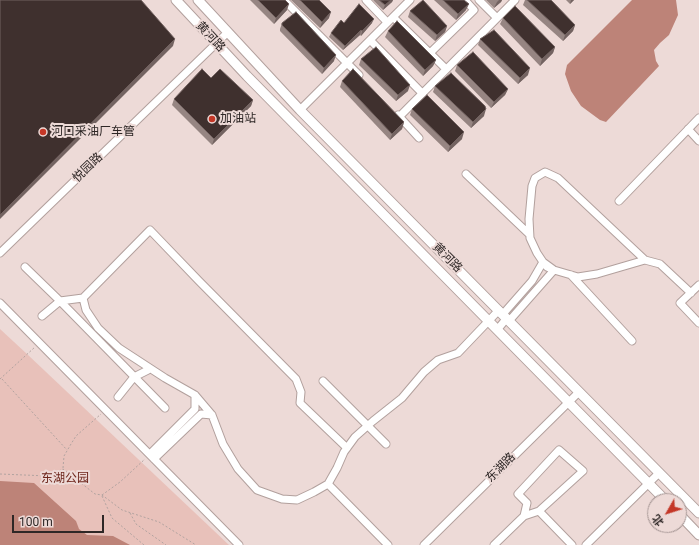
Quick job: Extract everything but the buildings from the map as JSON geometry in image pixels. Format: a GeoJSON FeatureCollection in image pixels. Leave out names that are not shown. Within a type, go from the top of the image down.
{"type":"FeatureCollection","features":[{"type":"Feature","properties":{"kind":"main road","name":"黄河路"},"geometry":{"type":"LineString","coordinates":[[176,0],[247,76],[658,493]]}},
{"type":"Feature","properties":{"kind":"main road","name":"黄河路"},"geometry":{"type":"LineString","coordinates":[[198,0],[300,110],[699,513]]}},
{"type":"Feature","properties":{"kind":"main road"},"geometry":{"type":"LineString","coordinates":[[687,522],[699,535]]}},
{"type":"Feature","properties":{"kind":"street"},"geometry":{"type":"LineString","coordinates":[[284,0],[363,79]]}},
{"type":"Feature","properties":{"kind":"street"},"geometry":{"type":"LineString","coordinates":[[366,0],[387,22]]}},
{"type":"Feature","properties":{"kind":"street"},"geometry":{"type":"LineString","coordinates":[[300,110],[410,0]]}},
{"type":"Feature","properties":{"kind":"street"},"geometry":{"type":"LineString","coordinates":[[465,0],[474,10]]}},
{"type":"Feature","properties":{"kind":"street"},"geometry":{"type":"LineString","coordinates":[[418,138],[396,114],[422,93],[514,0]]}},
{"type":"Feature","properties":{"kind":"street"},"geometry":{"type":"LineString","coordinates":[[430,53],[474,10],[481,1],[497,18]]}},
{"type":"Feature","properties":{"kind":"street"},"geometry":{"type":"LineString","coordinates":[[393,17],[446,69]]}},
{"type":"Feature","properties":{"kind":"street","name":"悦园路"},"geometry":{"type":"LineString","coordinates":[[0,253],[228,32]]}},
{"type":"Feature","properties":{"kind":"street"},"geometry":{"type":"LineString","coordinates":[[370,40],[422,93]]}},
{"type":"Feature","properties":{"kind":"street"},"geometry":{"type":"LineString","coordinates":[[619,201],[699,118]]}},
{"type":"Feature","properties":{"kind":"street"},"geometry":{"type":"LineString","coordinates":[[688,130],[699,141]]}},
{"type":"Feature","properties":{"kind":"street"},"geometry":{"type":"LineString","coordinates":[[645,260],[597,274],[578,277],[547,267],[537,253],[530,238],[529,219],[532,186],[535,178],[546,172],[558,178],[645,260],[660,264],[691,293]]}},
{"type":"Feature","properties":{"kind":"street"},"geometry":{"type":"LineString","coordinates":[[466,174],[530,234]]}},
{"type":"Feature","properties":{"kind":"street"},"geometry":{"type":"LineString","coordinates":[[42,316],[60,301],[83,298],[150,230],[296,379],[301,392],[300,403],[347,448]]}},
{"type":"Feature","properties":{"kind":"street"},"geometry":{"type":"LineString","coordinates":[[497,330],[504,316],[532,281],[543,262]]}},
{"type":"Feature","properties":{"kind":"street"},"geometry":{"type":"LineString","coordinates":[[25,266],[165,408]]}},
{"type":"Feature","properties":{"kind":"street"},"geometry":{"type":"LineString","coordinates":[[83,298],[86,310],[98,328],[119,348],[195,396],[212,415],[223,444],[238,469],[257,490],[282,499],[297,500],[328,484],[344,452],[355,437],[402,398],[424,372],[438,360],[458,353],[488,321],[504,316],[554,270]]}},
{"type":"Feature","properties":{"kind":"street"},"geometry":{"type":"LineString","coordinates":[[570,275],[632,341]]}},
{"type":"Feature","properties":{"kind":"street"},"geometry":{"type":"LineString","coordinates":[[699,285],[680,303],[699,323]]}},
{"type":"Feature","properties":{"kind":"street"},"geometry":{"type":"LineString","coordinates":[[0,303],[239,545]]}},
{"type":"Feature","properties":{"kind":"street"},"geometry":{"type":"LineString","coordinates":[[118,397],[134,377],[148,370]]}},
{"type":"Feature","properties":{"kind":"street"},"geometry":{"type":"LineString","coordinates":[[323,381],[386,444]]}},
{"type":"Feature","properties":{"kind":"street","name":"东湖路"},"geometry":{"type":"LineString","coordinates":[[424,545],[579,392]]}},
{"type":"Feature","properties":{"kind":"street"},"geometry":{"type":"LineString","coordinates":[[152,457],[195,409],[195,396]]}},
{"type":"Feature","properties":{"kind":"street"},"geometry":{"type":"LineString","coordinates":[[152,457],[201,414],[212,415]]}},
{"type":"Feature","properties":{"kind":"street"},"geometry":{"type":"LineString","coordinates":[[494,545],[524,516],[539,510],[583,471],[559,450],[518,494],[527,503],[524,516]]}},
{"type":"Feature","properties":{"kind":"street"},"geometry":{"type":"LineString","coordinates":[[586,545],[659,473]]}},
{"type":"Feature","properties":{"kind":"street"},"geometry":{"type":"LineString","coordinates":[[328,484],[388,545]]}},
{"type":"Feature","properties":{"kind":"street"},"geometry":{"type":"LineString","coordinates":[[539,510],[572,545]]}},
{"type":"Feature","properties":{"kind":"path"},"geometry":{"type":"LineString","coordinates":[[39,343],[1,379],[68,450]]}},
{"type":"Feature","properties":{"kind":"path"},"geometry":{"type":"LineString","coordinates":[[62,469],[64,456],[76,436],[105,410]]}},
{"type":"Feature","properties":{"kind":"path"},"geometry":{"type":"LineString","coordinates":[[102,495],[152,457]]}},
{"type":"Feature","properties":{"kind":"path"},"geometry":{"type":"LineString","coordinates":[[0,474],[48,476],[62,469]]}},
{"type":"Feature","properties":{"kind":"path"},"geometry":{"type":"LineString","coordinates":[[62,469],[95,494],[102,495],[122,510],[159,522],[196,545]]}},
{"type":"Feature","properties":{"kind":"path"},"geometry":{"type":"LineString","coordinates":[[102,495],[112,518],[144,545]]}},
{"type":"Feature","properties":{"kind":"path"},"geometry":{"type":"LineString","coordinates":[[129,512],[136,524],[166,545]]}},
{"type":"Feature","properties":{"kind":"green space","name":"东湖公园"},"geometry":{"type":"Polygon","coordinates":[[[0,329],[27,354],[229,545],[0,545],[0,329]]]}},
{"type":"Feature","properties":{"kind":"shaded area"},"geometry":{"type":"Polygon","coordinates":[[[632,0],[676,0],[678,15],[669,35],[654,50],[656,61],[659,66],[606,122],[600,120],[581,106],[571,91],[565,74],[567,65],[632,0]]]}},
{"type":"Feature","properties":{"kind":"shaded area"},"geometry":{"type":"Polygon","coordinates":[[[0,481],[34,483],[76,521],[79,529],[87,535],[113,536],[130,545],[0,545],[0,481]]]}},
{"type":"Feature","properties":{"kind":"place","name":"加油站"},"geometry":{"type":"Point","coordinates":[212,119]}},
{"type":"Feature","properties":{"kind":"place","name":"河口采油厂车管"},"geometry":{"type":"Point","coordinates":[43,132]}}]}
